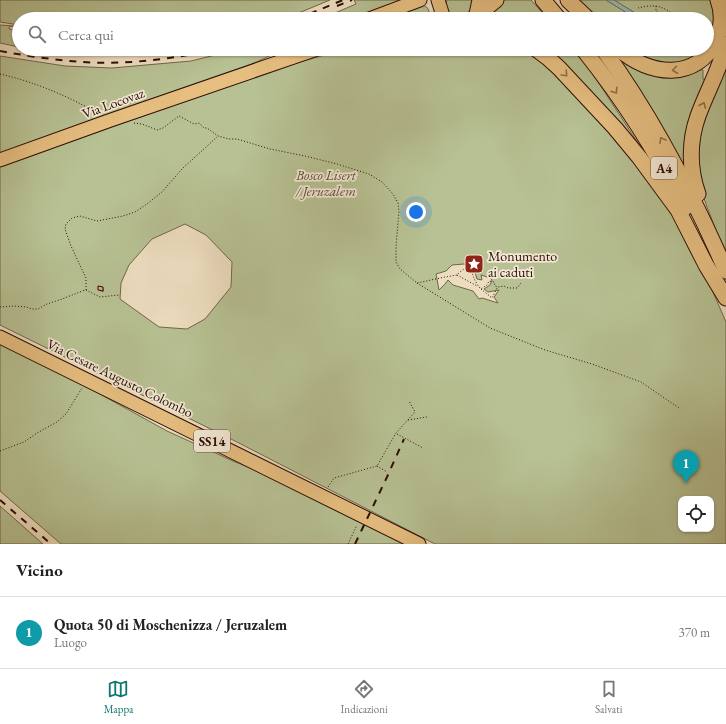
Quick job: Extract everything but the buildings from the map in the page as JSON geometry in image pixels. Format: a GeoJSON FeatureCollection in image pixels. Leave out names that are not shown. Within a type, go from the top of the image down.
{"type":"FeatureCollection","features":[{"type":"Feature","properties":{"kind":"highway"},"geometry":{"type":"LineString","coordinates":[[482,12],[496,0]]}},
{"type":"Feature","properties":{"kind":"highway"},"geometry":{"type":"LineString","coordinates":[[543,0],[553,12]]}},
{"type":"Feature","properties":{"kind":"highway"},"geometry":{"type":"LineString","coordinates":[[564,0],[574,12]]}},
{"type":"Feature","properties":{"kind":"highway"},"geometry":{"type":"LineString","coordinates":[[568,0],[581,12]]}},
{"type":"Feature","properties":{"kind":"highway"},"geometry":{"type":"LineString","coordinates":[[714,44],[719,34],[722,20],[718,0]]}},
{"type":"Feature","properties":{"kind":"highway"},"geometry":{"type":"LineString","coordinates":[[717,250],[692,174],[692,147],[698,116],[720,64],[726,44]]}},
{"type":"Feature","properties":{"kind":"highway"},"geometry":{"type":"LineString","coordinates":[[545,56],[564,73],[615,128],[639,157],[678,210],[706,265],[726,298]]}},
{"type":"Feature","properties":{"kind":"highway","name":"A4"},"geometry":{"type":"LineString","coordinates":[[589,56],[605,76],[652,147],[694,226],[726,298]]}},
{"type":"Feature","properties":{"kind":"highway","name":"A4"},"geometry":{"type":"LineString","coordinates":[[608,56],[641,106],[672,159],[690,192],[726,272]]}},
{"type":"Feature","properties":{"kind":"highway"},"geometry":{"type":"LineString","coordinates":[[626,56],[636,62],[659,70],[678,70],[691,66],[705,56]]}},
{"type":"Feature","properties":{"kind":"main road"},"geometry":{"type":"LineString","coordinates":[[388,12],[420,0]]}},
{"type":"Feature","properties":{"kind":"main road"},"geometry":{"type":"LineString","coordinates":[[438,0],[442,12]]}},
{"type":"Feature","properties":{"kind":"main road"},"geometry":{"type":"LineString","coordinates":[[477,12],[479,0]]}},
{"type":"Feature","properties":{"kind":"main road","name":"Via Locovaz"},"geometry":{"type":"LineString","coordinates":[[236,76],[280,56]]}},
{"type":"Feature","properties":{"kind":"main road","name":"Via Locovaz"},"geometry":{"type":"LineString","coordinates":[[0,160],[236,76],[297,56]]}},
{"type":"Feature","properties":{"kind":"main road","name":"Via Cesare Augusto Colombo"},"geometry":{"type":"LineString","coordinates":[[0,337],[419,544]]}},
{"type":"Feature","properties":{"kind":"path"},"geometry":{"type":"LineString","coordinates":[[638,8],[656,6],[669,12]]}},
{"type":"Feature","properties":{"kind":"path"},"geometry":{"type":"LineString","coordinates":[[656,6],[656,11],[658,12]]}},
{"type":"Feature","properties":{"kind":"path"},"geometry":{"type":"LineString","coordinates":[[0,74],[37,85],[65,96],[100,115],[106,122]]}},
{"type":"Feature","properties":{"kind":"path"},"geometry":{"type":"LineString","coordinates":[[134,123],[142,124],[157,130],[163,128],[179,116],[194,124],[199,123],[204,128],[207,128],[218,136],[229,139],[237,139],[270,149],[337,164],[369,174],[382,182],[393,194],[398,203],[399,212],[396,262],[400,269],[417,283],[490,328],[545,350],[592,364],[641,382],[679,408]]}},
{"type":"Feature","properties":{"kind":"path"},"geometry":{"type":"LineString","coordinates":[[86,290],[86,278],[69,241],[65,229],[66,224],[72,218],[80,216],[97,221],[135,212],[162,192],[183,168],[218,136]]}},
{"type":"Feature","properties":{"kind":"path"},"geometry":{"type":"LineString","coordinates":[[457,275],[461,270],[466,269],[475,260]]}},
{"type":"Feature","properties":{"kind":"path"},"geometry":{"type":"LineString","coordinates":[[471,264],[475,267],[477,262]]}},
{"type":"Feature","properties":{"kind":"path"},"geometry":{"type":"LineString","coordinates":[[471,264],[471,270],[478,286]]}},
{"type":"Feature","properties":{"kind":"path"},"geometry":{"type":"LineString","coordinates":[[417,283],[457,275],[478,286],[492,298],[498,287]]}},
{"type":"Feature","properties":{"kind":"path"},"geometry":{"type":"LineString","coordinates":[[481,289],[487,285],[489,281],[494,282],[495,286],[498,287]]}},
{"type":"Feature","properties":{"kind":"path"},"geometry":{"type":"LineString","coordinates":[[498,287],[504,286],[508,288],[517,288],[521,283]]}},
{"type":"Feature","properties":{"kind":"path"},"geometry":{"type":"LineString","coordinates":[[0,307],[14,306],[38,309],[47,304],[86,290],[100,297],[119,295]]}},
{"type":"Feature","properties":{"kind":"path"},"geometry":{"type":"LineString","coordinates":[[0,452],[24,442],[37,432],[57,422],[66,414],[86,379]]}},
{"type":"Feature","properties":{"kind":"path"},"geometry":{"type":"LineString","coordinates":[[322,496],[334,478],[377,466],[396,433],[415,412],[409,401]]}},
{"type":"Feature","properties":{"kind":"path"},"geometry":{"type":"LineString","coordinates":[[407,421],[427,417]]}},
{"type":"Feature","properties":{"kind":"path"},"geometry":{"type":"LineString","coordinates":[[396,433],[423,448]]}},
{"type":"Feature","properties":{"kind":"path"},"geometry":{"type":"LineString","coordinates":[[377,466],[387,472]]}},
{"type":"Feature","properties":{"kind":"path"},"geometry":{"type":"LineString","coordinates":[[348,544],[362,515]]}},
{"type":"Feature","properties":{"kind":"green space"},"geometry":{"type":"Polygon","coordinates":[[[0,0],[330,0],[301,12],[12,12],[12,24],[0,22],[0,0]]]}},
{"type":"Feature","properties":{"kind":"green space"},"geometry":{"type":"Polygon","coordinates":[[[354,0],[406,0],[374,12],[337,12],[356,4],[354,0]]]}},
{"type":"Feature","properties":{"kind":"green space"},"geometry":{"type":"Polygon","coordinates":[[[447,0],[474,0],[470,12],[448,12],[446,4],[447,0]]]}},
{"type":"Feature","properties":{"kind":"green space"},"geometry":{"type":"Polygon","coordinates":[[[502,0],[531,0],[542,12],[492,12],[502,0]]]}},
{"type":"Feature","properties":{"kind":"green space"},"geometry":{"type":"Polygon","coordinates":[[[576,0],[606,0],[626,12],[587,12],[576,0]]]}},
{"type":"Feature","properties":{"kind":"green space"},"geometry":{"type":"Polygon","coordinates":[[[614,0],[713,0],[717,16],[714,26],[714,12],[633,12],[614,0]]]}},
{"type":"Feature","properties":{"kind":"green space"},"geometry":{"type":"Polygon","coordinates":[[[419,6],[425,6],[428,8],[429,12],[402,12],[419,6]]]}},
{"type":"Feature","properties":{"kind":"green space"},"geometry":{"type":"Polygon","coordinates":[[[0,25],[12,26],[9,27],[9,29],[12,30],[12,46],[0,43],[0,25]]]}},
{"type":"Feature","properties":{"kind":"green space"},"geometry":{"type":"Polygon","coordinates":[[[0,56],[65,66],[112,68],[191,61],[211,56],[270,56],[232,73],[0,155],[0,56]]]}},
{"type":"Feature","properties":{"kind":"green space","name":"Bosco Lisert / Jeruzalem"},"geometry":{"type":"Polygon","coordinates":[[[321,56],[536,56],[564,78],[602,120],[672,213],[706,276],[726,322],[726,544],[435,544],[237,442],[0,325],[0,166],[273,70],[321,56]],[[185,224],[152,239],[129,265],[121,283],[120,299],[159,327],[187,329],[205,319],[231,287],[232,262],[206,235],[185,224]],[[464,264],[452,265],[446,271],[436,274],[439,290],[448,280],[453,285],[473,291],[479,299],[482,298],[498,303],[494,297],[499,290],[488,292],[484,289],[490,285],[492,280],[481,275],[482,280],[477,279],[474,269],[464,264]]]}},
{"type":"Feature","properties":{"kind":"green space"},"geometry":{"type":"Polygon","coordinates":[[[551,56],[579,56],[589,68],[653,166],[551,56]]]}},
{"type":"Feature","properties":{"kind":"green space"},"geometry":{"type":"Polygon","coordinates":[[[616,56],[703,70],[703,79],[708,82],[684,166],[616,56]]]}},
{"type":"Feature","properties":{"kind":"green space"},"geometry":{"type":"Polygon","coordinates":[[[640,56],[698,56],[694,60],[663,66],[640,56]]]}},
{"type":"Feature","properties":{"kind":"green space"},"geometry":{"type":"Polygon","coordinates":[[[726,57],[726,256],[697,178],[700,124],[726,57]]]}},
{"type":"Feature","properties":{"kind":"green space"},"geometry":{"type":"Polygon","coordinates":[[[0,343],[80,380],[89,388],[167,431],[268,475],[407,544],[61,544],[0,491],[0,343]]]}},
{"type":"Feature","properties":{"kind":"green space"},"geometry":{"type":"Polygon","coordinates":[[[0,506],[43,544],[0,544],[0,506]]]}},
{"type":"Feature","properties":{"kind":"water"},"geometry":{"type":"Polygon","coordinates":[[[606,0],[614,0],[633,12],[626,12],[606,0]]]}},
{"type":"Feature","properties":{"kind":"railway"},"geometry":{"type":"LineString","coordinates":[[314,12],[343,0]]}},
{"type":"Feature","properties":{"kind":"railway"},"geometry":{"type":"LineString","coordinates":[[337,6],[352,0]]}},
{"type":"Feature","properties":{"kind":"railway"},"geometry":{"type":"LineString","coordinates":[[0,51],[12,53]]}},
{"type":"Feature","properties":{"kind":"railway"},"geometry":{"type":"LineString","coordinates":[[31,56],[99,63],[133,62],[184,56]]}},
{"type":"Feature","properties":{"kind":"railway"},"geometry":{"type":"LineString","coordinates":[[355,544],[404,439]]}},
{"type":"Feature","properties":{"kind":"railway"},"geometry":{"type":"LineString","coordinates":[[0,500],[51,544]]}},
{"type":"Feature","properties":{"kind":"place","name":"Monumento ai caduti"},"geometry":{"type":"Point","coordinates":[474,264]}},
{"type":"Feature","properties":{"kind":"place","name":"Quota 50 di Moschenizza / Jeruzalem"},"geometry":{"type":"Point","coordinates":[686,483]}}]}
